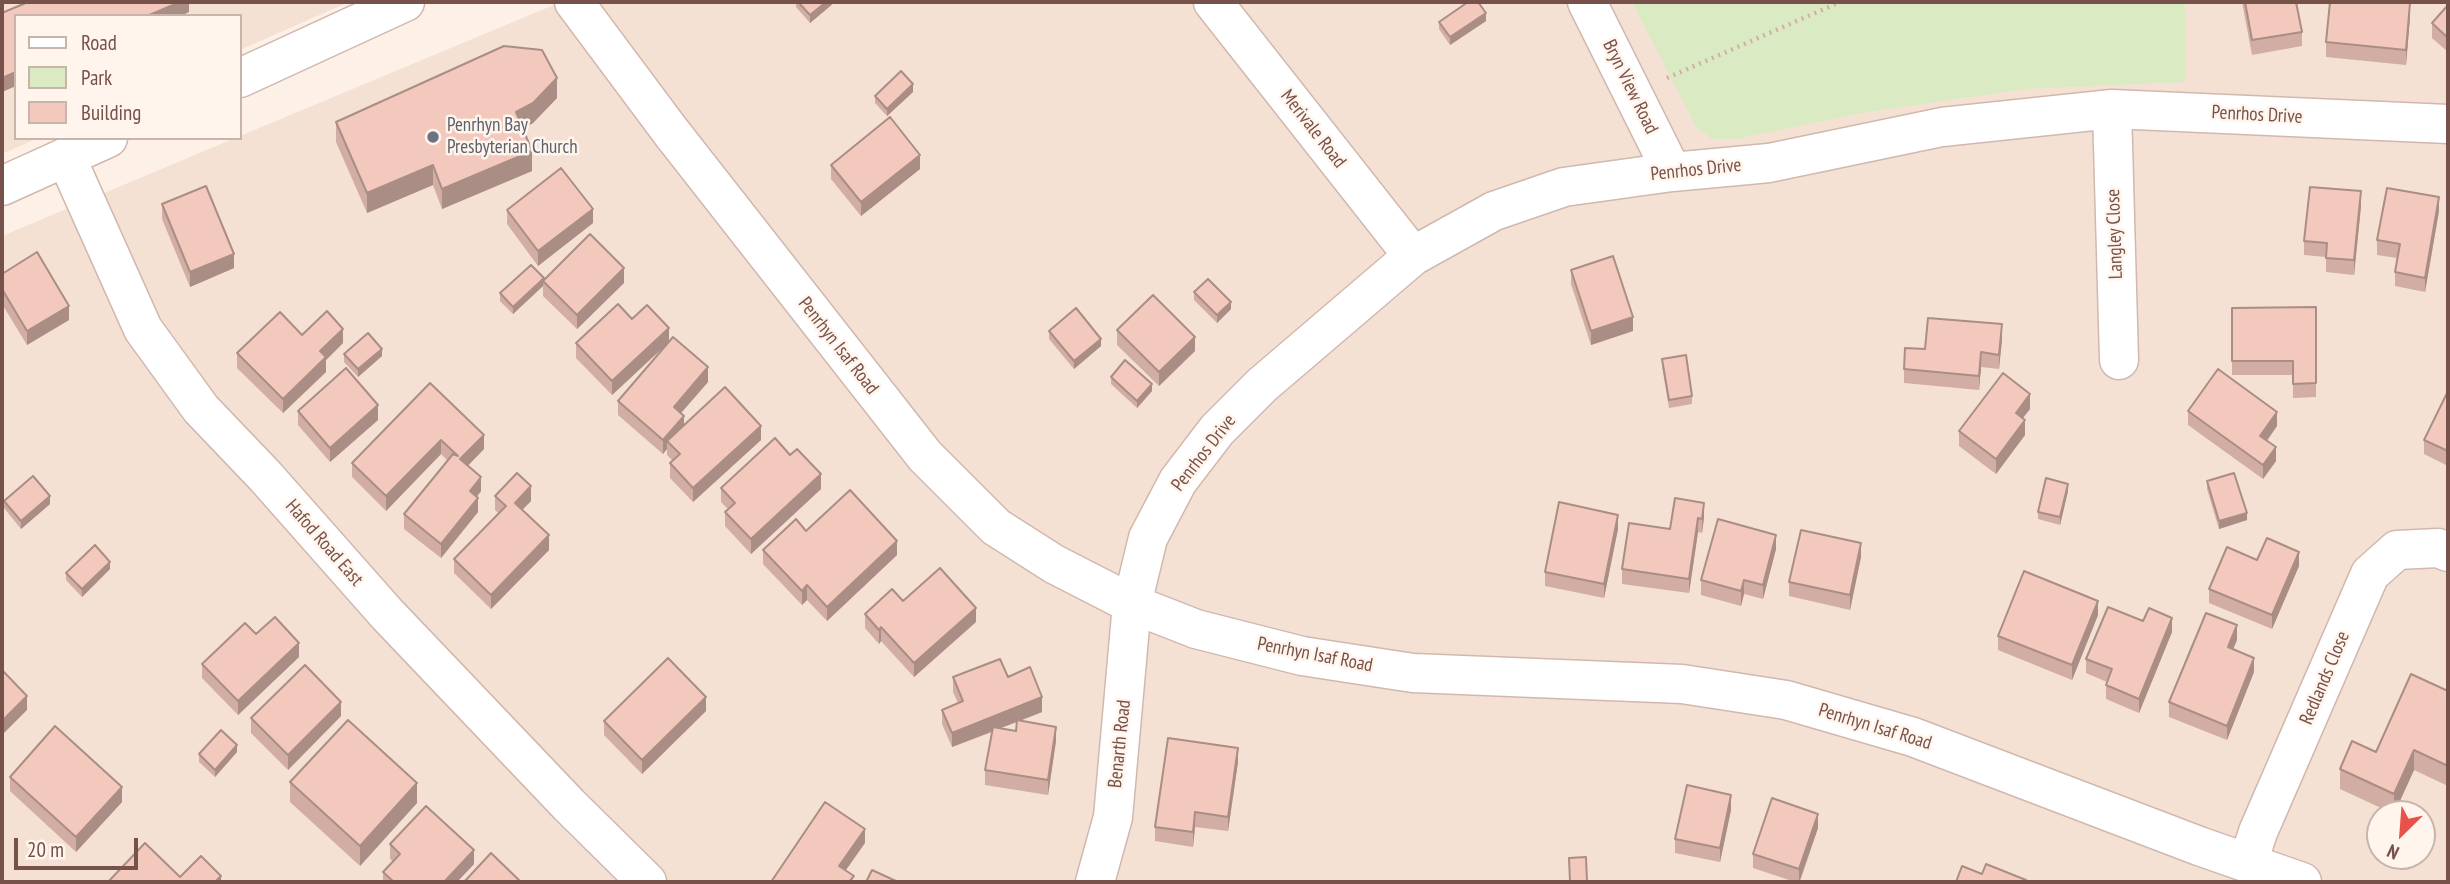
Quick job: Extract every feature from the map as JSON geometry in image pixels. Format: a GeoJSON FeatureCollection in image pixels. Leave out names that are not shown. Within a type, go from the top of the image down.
{"type":"FeatureCollection","features":[{"type":"Feature","properties":{"kind":"street"},"geometry":{"type":"LineString","coordinates":[[242,77],[405,2]]}},
{"type":"Feature","properties":{"kind":"street","name":"Penrhyn Isaf Road"},"geometry":{"type":"LineString","coordinates":[[574,2],[671,132],[925,456],[996,527],[1054,564],[1132,604],[1196,629],[1302,656],[1413,673],[1682,684],[1786,700],[1913,737],[2302,882]]}},
{"type":"Feature","properties":{"kind":"street","name":"Merivale Road"},"geometry":{"type":"LineString","coordinates":[[1213,2],[1413,256]]}},
{"type":"Feature","properties":{"kind":"street","name":"Bryn View Road"},"geometry":{"type":"LineString","coordinates":[[1587,2],[1672,172]]}},
{"type":"Feature","properties":{"kind":"street","name":"Penrhos Drive"},"geometry":{"type":"LineString","coordinates":[[1132,604],[1148,538],[1178,481],[1217,430],[1262,386],[1413,256],[1494,211],[1564,187],[1672,172],[1769,163],[1941,127],[2112,109],[2448,124]]}},
{"type":"Feature","properties":{"kind":"street","name":"Langley Close"},"geometry":{"type":"LineString","coordinates":[[2112,109],[2119,360]]}},
{"type":"Feature","properties":{"kind":"street"},"geometry":{"type":"LineString","coordinates":[[2,186],[104,140]]}},
{"type":"Feature","properties":{"kind":"street","name":"Hafod Road East"},"geometry":{"type":"LineString","coordinates":[[66,157],[143,329],[201,409],[265,476],[387,614],[569,805],[647,882]]}},
{"type":"Feature","properties":{"kind":"street","name":"Redlands Close"},"geometry":{"type":"LineString","coordinates":[[2248,863],[2258,832],[2370,574],[2397,550],[2438,548],[2448,552]]}},
{"type":"Feature","properties":{"kind":"street","name":"Benarth Road"},"geometry":{"type":"LineString","coordinates":[[1095,882],[1113,817],[1132,604]]}},
{"type":"Feature","properties":{"kind":"path"},"geometry":{"type":"LineString","coordinates":[[1633,93],[1840,2]]}},
{"type":"Feature","properties":{"kind":"shaded area"},"geometry":{"type":"Polygon","coordinates":[[[2,2],[349,2],[242,49],[242,14],[14,14],[14,140],[34,140],[2,154],[2,2]]]}},
{"type":"Feature","properties":{"kind":"shaded area"},"geometry":{"type":"Polygon","coordinates":[[[561,2],[2448,2],[2448,882],[2,882],[2,236],[230,140],[242,140],[242,135],[561,2]]]}},
{"type":"Feature","properties":{"kind":"green space"},"geometry":{"type":"Polygon","coordinates":[[[1632,2],[2185,2],[2186,82],[2026,89],[1861,113],[1737,139],[1712,139],[1696,127],[1632,2]]]}},
{"type":"Feature","properties":{"kind":"building"},"geometry":{"type":"Polygon","coordinates":[[[28,2],[180,2],[152,14],[14,14],[14,73],[2,78],[2,13],[28,2]]]}},
{"type":"Feature","properties":{"kind":"building"},"geometry":{"type":"Polygon","coordinates":[[[798,2],[826,2],[810,15],[798,2]]]}},
{"type":"Feature","properties":{"kind":"building"},"geometry":{"type":"Polygon","coordinates":[[[1468,2],[1478,2],[1486,13],[1450,37],[1439,22],[1468,2]]]}},
{"type":"Feature","properties":{"kind":"building"},"geometry":{"type":"Polygon","coordinates":[[[2245,2],[2296,2],[2302,32],[2252,40],[2245,2]]]}},
{"type":"Feature","properties":{"kind":"building"},"geometry":{"type":"Polygon","coordinates":[[[2330,2],[2410,3],[2406,50],[2326,42],[2330,2]]]}},
{"type":"Feature","properties":{"kind":"building"},"geometry":{"type":"Polygon","coordinates":[[[2448,5],[2448,38],[2432,23],[2448,5]]]}},
{"type":"Feature","properties":{"kind":"building","name":"Penrhyn Bay Presbyterian Church"},"geometry":{"type":"Polygon","coordinates":[[[504,46],[542,50],[557,78],[533,103],[516,112],[532,151],[442,189],[433,165],[367,193],[336,122],[504,46]]]}},
{"type":"Feature","properties":{"kind":"building"},"geometry":{"type":"Polygon","coordinates":[[[901,71],[913,84],[887,109],[875,96],[901,71]]]}},
{"type":"Feature","properties":{"kind":"building"},"geometry":{"type":"Polygon","coordinates":[[[890,117],[920,155],[861,202],[831,165],[890,117]]]}},
{"type":"Feature","properties":{"kind":"building"},"geometry":{"type":"Polygon","coordinates":[[[561,168],[593,209],[538,251],[507,210],[561,168]]]}},
{"type":"Feature","properties":{"kind":"building"},"geometry":{"type":"Polygon","coordinates":[[[206,186],[234,254],[190,272],[162,204],[206,186]]]}},
{"type":"Feature","properties":{"kind":"building"},"geometry":{"type":"Polygon","coordinates":[[[2310,187],[2361,191],[2354,260],[2326,258],[2327,243],[2304,241],[2310,187]]]}},
{"type":"Feature","properties":{"kind":"building"},"geometry":{"type":"Polygon","coordinates":[[[2387,188],[2439,197],[2425,278],[2395,272],[2400,244],[2377,240],[2387,188]]]}},
{"type":"Feature","properties":{"kind":"building"},"geometry":{"type":"Polygon","coordinates":[[[590,234],[624,268],[577,315],[543,281],[590,234]]]}},
{"type":"Feature","properties":{"kind":"building"},"geometry":{"type":"Polygon","coordinates":[[[37,252],[69,306],[27,331],[2,289],[2,274],[37,252]]]}},
{"type":"Feature","properties":{"kind":"building"},"geometry":{"type":"Polygon","coordinates":[[[1613,256],[1633,317],[1591,331],[1571,270],[1613,256]]]}},
{"type":"Feature","properties":{"kind":"building"},"geometry":{"type":"Polygon","coordinates":[[[531,265],[544,278],[513,307],[500,293],[531,265]]]}},
{"type":"Feature","properties":{"kind":"building"},"geometry":{"type":"Polygon","coordinates":[[[1208,279],[1231,302],[1217,315],[1194,292],[1208,279]]]}},
{"type":"Feature","properties":{"kind":"building"},"geometry":{"type":"Polygon","coordinates":[[[1153,295],[1195,337],[1159,372],[1117,330],[1153,295]]]}},
{"type":"Feature","properties":{"kind":"building"},"geometry":{"type":"Polygon","coordinates":[[[618,304],[632,319],[647,305],[669,328],[612,381],[576,343],[618,304]]]}},
{"type":"Feature","properties":{"kind":"building"},"geometry":{"type":"Polygon","coordinates":[[[2316,307],[2316,383],[2293,384],[2293,361],[2232,361],[2232,308],[2316,307]]]}},
{"type":"Feature","properties":{"kind":"building"},"geometry":{"type":"Polygon","coordinates":[[[1076,308],[1101,339],[1074,361],[1049,331],[1076,308]]]}},
{"type":"Feature","properties":{"kind":"building"},"geometry":{"type":"Polygon","coordinates":[[[327,311],[343,329],[320,351],[326,357],[283,399],[237,353],[280,312],[302,335],[327,311]]]}},
{"type":"Feature","properties":{"kind":"building"},"geometry":{"type":"Polygon","coordinates":[[[1928,318],[2002,324],[1999,355],[1981,352],[1979,376],[1904,369],[1905,348],[1925,349],[1928,318]]]}},
{"type":"Feature","properties":{"kind":"building"},"geometry":{"type":"Polygon","coordinates":[[[368,333],[382,349],[358,369],[344,354],[368,333]]]}},
{"type":"Feature","properties":{"kind":"building"},"geometry":{"type":"Polygon","coordinates":[[[673,337],[708,367],[674,407],[684,416],[663,440],[618,401],[673,337]]]}},
{"type":"Feature","properties":{"kind":"building"},"geometry":{"type":"Polygon","coordinates":[[[1686,355],[1692,396],[1669,400],[1662,359],[1686,355]]]}},
{"type":"Feature","properties":{"kind":"building"},"geometry":{"type":"Polygon","coordinates":[[[1125,360],[1152,384],[1137,401],[1111,377],[1125,360]]]}},
{"type":"Feature","properties":{"kind":"building"},"geometry":{"type":"Polygon","coordinates":[[[346,368],[378,405],[330,448],[298,411],[346,368]]]}},
{"type":"Feature","properties":{"kind":"building"},"geometry":{"type":"Polygon","coordinates":[[[2218,369],[2277,412],[2260,436],[2276,447],[2263,465],[2188,411],[2218,369]]]}},
{"type":"Feature","properties":{"kind":"building"},"geometry":{"type":"Polygon","coordinates":[[[2003,373],[2030,394],[2016,413],[2025,420],[1996,459],[1959,431],[2003,373]]]}},
{"type":"Feature","properties":{"kind":"building"},"geometry":{"type":"Polygon","coordinates":[[[430,383],[484,435],[460,459],[481,477],[470,491],[478,498],[441,544],[404,514],[453,454],[458,456],[441,440],[386,496],[352,463],[430,383]]]}},
{"type":"Feature","properties":{"kind":"building"},"geometry":{"type":"Polygon","coordinates":[[[725,387],[761,426],[693,488],[670,463],[680,454],[667,441],[725,387]]]}},
{"type":"Feature","properties":{"kind":"building"},"geometry":{"type":"Polygon","coordinates":[[[2448,394],[2448,451],[2424,440],[2448,394]]]}},
{"type":"Feature","properties":{"kind":"building"},"geometry":{"type":"Polygon","coordinates":[[[775,438],[790,455],[797,449],[821,474],[751,539],[725,512],[735,503],[721,488],[775,438]]]}},
{"type":"Feature","properties":{"kind":"building"},"geometry":{"type":"Polygon","coordinates":[[[517,473],[531,486],[515,503],[549,535],[491,595],[454,559],[506,506],[495,496],[517,473]]]}},
{"type":"Feature","properties":{"kind":"building"},"geometry":{"type":"Polygon","coordinates":[[[2234,473],[2247,513],[2219,521],[2207,481],[2234,473]]]}},
{"type":"Feature","properties":{"kind":"building"},"geometry":{"type":"Polygon","coordinates":[[[33,476],[50,496],[21,521],[4,501],[33,476]]]}},
{"type":"Feature","properties":{"kind":"building"},"geometry":{"type":"Polygon","coordinates":[[[2046,478],[2068,484],[2060,517],[2038,512],[2046,478]]]}},
{"type":"Feature","properties":{"kind":"building"},"geometry":{"type":"Polygon","coordinates":[[[850,490],[897,541],[827,607],[807,585],[802,591],[763,550],[796,519],[806,531],[850,490]]]}},
{"type":"Feature","properties":{"kind":"building"},"geometry":{"type":"Polygon","coordinates":[[[1675,498],[1704,503],[1702,519],[1698,518],[1689,579],[1622,569],[1629,523],[1670,529],[1675,498]]]}},
{"type":"Feature","properties":{"kind":"building"},"geometry":{"type":"Polygon","coordinates":[[[1559,502],[1618,515],[1604,584],[1545,572],[1559,502]]]}},
{"type":"Feature","properties":{"kind":"building"},"geometry":{"type":"Polygon","coordinates":[[[1718,519],[1776,535],[1763,585],[1744,580],[1741,591],[1701,580],[1718,519]]]}},
{"type":"Feature","properties":{"kind":"building"},"geometry":{"type":"Polygon","coordinates":[[[1801,530],[1861,543],[1850,595],[1789,582],[1801,530]]]}},
{"type":"Feature","properties":{"kind":"building"},"geometry":{"type":"Polygon","coordinates":[[[2267,538],[2299,552],[2272,615],[2209,589],[2227,547],[2257,560],[2267,538]]]}},
{"type":"Feature","properties":{"kind":"building"},"geometry":{"type":"Polygon","coordinates":[[[95,545],[110,562],[82,589],[66,573],[95,545]]]}},
{"type":"Feature","properties":{"kind":"building"},"geometry":{"type":"Polygon","coordinates":[[[940,568],[976,608],[914,663],[881,627],[879,630],[865,614],[892,589],[903,601],[940,568]]]}},
{"type":"Feature","properties":{"kind":"building"},"geometry":{"type":"Polygon","coordinates":[[[2024,571],[2098,601],[2072,665],[1998,636],[2024,571]]]}},
{"type":"Feature","properties":{"kind":"building"},"geometry":{"type":"Polygon","coordinates":[[[2108,607],[2143,621],[2149,608],[2172,618],[2139,699],[2106,685],[2112,669],[2086,659],[2108,607]]]}},
{"type":"Feature","properties":{"kind":"building"},"geometry":{"type":"Polygon","coordinates":[[[2206,613],[2237,625],[2228,647],[2254,658],[2227,726],[2169,702],[2206,613]]]}},
{"type":"Feature","properties":{"kind":"building"},"geometry":{"type":"Polygon","coordinates":[[[275,617],[299,643],[238,701],[202,664],[245,623],[256,634],[275,617]]]}},
{"type":"Feature","properties":{"kind":"building"},"geometry":{"type":"Polygon","coordinates":[[[668,658],[706,697],[642,760],[604,721],[668,658]]]}},
{"type":"Feature","properties":{"kind":"building"},"geometry":{"type":"Polygon","coordinates":[[[1000,659],[1008,677],[1030,667],[1042,697],[952,733],[942,710],[963,701],[953,677],[1000,659]]]}},
{"type":"Feature","properties":{"kind":"building"},"geometry":{"type":"Polygon","coordinates":[[[305,665],[341,702],[288,755],[251,718],[305,665]]]}},
{"type":"Feature","properties":{"kind":"building"},"geometry":{"type":"Polygon","coordinates":[[[2,670],[27,696],[2,721],[2,670]]]}},
{"type":"Feature","properties":{"kind":"building"},"geometry":{"type":"Polygon","coordinates":[[[2411,674],[2448,691],[2448,766],[2414,750],[2394,794],[2340,769],[2352,741],[2376,752],[2411,674]]]}},
{"type":"Feature","properties":{"kind":"building"},"geometry":{"type":"Polygon","coordinates":[[[348,720],[417,783],[360,846],[290,782],[348,720]]]}},
{"type":"Feature","properties":{"kind":"building"},"geometry":{"type":"Polygon","coordinates":[[[1017,720],[1056,727],[1048,780],[985,770],[993,727],[1016,731],[1017,720]]]}},
{"type":"Feature","properties":{"kind":"building"},"geometry":{"type":"Polygon","coordinates":[[[55,726],[122,787],[76,837],[10,777],[55,726]]]}},
{"type":"Feature","properties":{"kind":"building"},"geometry":{"type":"Polygon","coordinates":[[[221,730],[237,745],[215,770],[199,754],[221,730]]]}},
{"type":"Feature","properties":{"kind":"building"},"geometry":{"type":"Polygon","coordinates":[[[1168,738],[1238,748],[1228,817],[1195,812],[1193,832],[1155,827],[1168,738]]]}},
{"type":"Feature","properties":{"kind":"building"},"geometry":{"type":"Polygon","coordinates":[[[1687,785],[1731,795],[1720,848],[1675,839],[1687,785]]]}},
{"type":"Feature","properties":{"kind":"building"},"geometry":{"type":"Polygon","coordinates":[[[1772,798],[1818,814],[1799,869],[1753,854],[1772,798]]]}},
{"type":"Feature","properties":{"kind":"building"},"geometry":{"type":"Polygon","coordinates":[[[825,802],[865,829],[839,866],[854,876],[849,882],[771,882],[825,802]]]}},
{"type":"Feature","properties":{"kind":"building"},"geometry":{"type":"Polygon","coordinates":[[[426,806],[474,850],[444,882],[394,882],[383,872],[400,854],[390,844],[426,806]]]}},
{"type":"Feature","properties":{"kind":"building"},"geometry":{"type":"Polygon","coordinates":[[[145,843],[180,877],[201,856],[221,876],[215,882],[108,882],[145,843]]]}},
{"type":"Feature","properties":{"kind":"building"},"geometry":{"type":"Polygon","coordinates":[[[491,853],[521,882],[464,882],[491,853]]]}},
{"type":"Feature","properties":{"kind":"building"},"geometry":{"type":"Polygon","coordinates":[[[1586,857],[1587,882],[1570,882],[1569,858],[1586,857]]]}},
{"type":"Feature","properties":{"kind":"building"},"geometry":{"type":"Polygon","coordinates":[[[1986,864],[2026,882],[1956,882],[1962,866],[1982,874],[1986,864]]]}},
{"type":"Feature","properties":{"kind":"building"},"geometry":{"type":"Polygon","coordinates":[[[872,870],[898,882],[866,882],[872,870]]]}},
{"type":"Feature","properties":{"kind":"place","name":"Penrhyn Bay Presbyterian Church"},"geometry":{"type":"Point","coordinates":[433,137]}}]}
